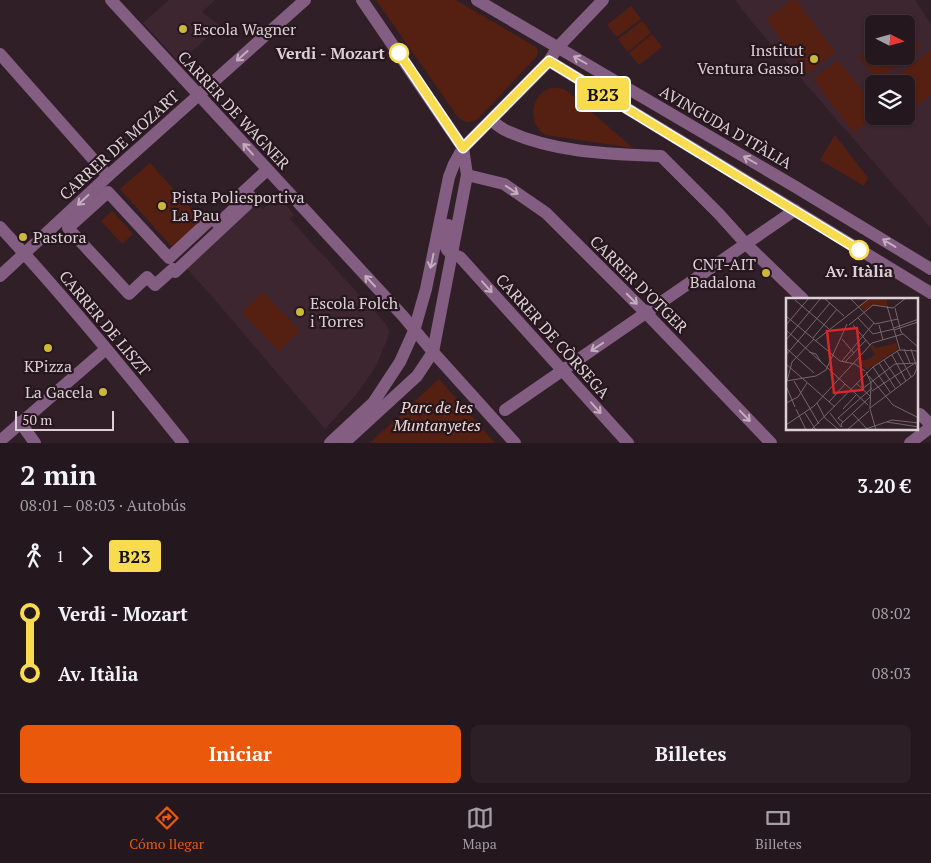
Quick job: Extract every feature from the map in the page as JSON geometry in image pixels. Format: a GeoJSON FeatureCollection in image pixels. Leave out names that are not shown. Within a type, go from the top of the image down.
{"type":"FeatureCollection","features":[{"type":"Feature","properties":{"kind":"street","name":"CARRER DE WAGNER"},"geometry":{"type":"LineString","coordinates":[[111,0],[403,316],[515,443]]}},
{"type":"Feature","properties":{"kind":"street","name":"CARRER DE MOZART"},"geometry":{"type":"LineString","coordinates":[[0,276],[108,176],[305,0]]}},
{"type":"Feature","properties":{"kind":"street"},"geometry":{"type":"LineString","coordinates":[[344,443],[418,376],[433,352],[467,175],[463,148],[362,0]]}},
{"type":"Feature","properties":{"kind":"street","name":"AVINGUDA D'ITÀLIA"},"geometry":{"type":"LineString","coordinates":[[477,0],[931,268]]}},
{"type":"Feature","properties":{"kind":"street"},"geometry":{"type":"LineString","coordinates":[[330,443],[373,403],[400,362],[414,330],[426,289],[449,177],[463,148],[549,61],[558,47],[603,0]]}},
{"type":"Feature","properties":{"kind":"street"},"geometry":{"type":"LineString","coordinates":[[0,54],[108,176]]}},
{"type":"Feature","properties":{"kind":"street","name":"AVINGUDA D'ITÀLIA"},"geometry":{"type":"LineString","coordinates":[[549,61],[931,293]]}},
{"type":"Feature","properties":{"kind":"street"},"geometry":{"type":"LineString","coordinates":[[491,120],[506,131],[536,142],[605,154],[661,156],[746,244],[802,298]]}},
{"type":"Feature","properties":{"kind":"street"},"geometry":{"type":"LineString","coordinates":[[216,218],[267,170]]}},
{"type":"Feature","properties":{"kind":"street","name":"CARRER D'OTGER"},"geometry":{"type":"LineString","coordinates":[[467,175],[504,184],[546,214],[646,313],[771,443]]}},
{"type":"Feature","properties":{"kind":"street"},"geometry":{"type":"LineString","coordinates":[[108,192],[169,258],[212,218],[218,224],[249,195],[253,200],[175,272],[172,270],[155,285],[147,277],[128,294],[68,228],[108,192]]}},
{"type":"Feature","properties":{"kind":"street"},"geometry":{"type":"LineString","coordinates":[[444,203],[449,216],[445,243],[446,250],[452,255]]}},
{"type":"Feature","properties":{"kind":"street"},"geometry":{"type":"LineString","coordinates":[[505,410],[795,210]]}},
{"type":"Feature","properties":{"kind":"street","name":"CARRER DE LISZT"},"geometry":{"type":"LineString","coordinates":[[0,227],[106,349],[183,443]]}},
{"type":"Feature","properties":{"kind":"street","name":"CARRER DE CÒRSEGA"},"geometry":{"type":"LineString","coordinates":[[452,255],[460,257],[628,443]]}},
{"type":"Feature","properties":{"kind":"street"},"geometry":{"type":"LineString","coordinates":[[0,441],[106,349]]}},
{"type":"Feature","properties":{"kind":"street"},"geometry":{"type":"LineString","coordinates":[[910,443],[931,426],[920,414]]}},
{"type":"Feature","properties":{"kind":"street"},"geometry":{"type":"LineString","coordinates":[[20,422],[35,443]]}},
{"type":"Feature","properties":{"kind":"shaded area","name":"Escola Wagner"},"geometry":{"type":"Polygon","coordinates":[[[169,0],[215,0],[202,12],[221,26],[179,62],[143,23],[169,0]]]}},
{"type":"Feature","properties":{"kind":"shaded area"},"geometry":{"type":"Polygon","coordinates":[[[735,0],[915,0],[931,24],[931,228],[751,21],[735,0]]]}},
{"type":"Feature","properties":{"kind":"shaded area","name":"Escola Folch i Torres"},"geometry":{"type":"Polygon","coordinates":[[[278,195],[294,215],[290,219],[386,324],[389,332],[375,368],[356,395],[325,429],[183,264],[253,199],[263,209],[278,195]]]}},
{"type":"Feature","properties":{"kind":"green space"},"geometry":{"type":"Polygon","coordinates":[[[376,0],[456,0],[536,47],[538,51],[537,56],[478,119],[472,122],[464,121],[457,116],[376,0]]]}},
{"type":"Feature","properties":{"kind":"green space"},"geometry":{"type":"Polygon","coordinates":[[[791,0],[796,0],[835,52],[807,74],[766,19],[791,0]]]}},
{"type":"Feature","properties":{"kind":"green space"},"geometry":{"type":"Polygon","coordinates":[[[631,6],[641,19],[617,37],[607,25],[631,6]]]}},
{"type":"Feature","properties":{"kind":"green space"},"geometry":{"type":"Polygon","coordinates":[[[642,21],[651,33],[628,52],[618,39],[642,21]]]}},
{"type":"Feature","properties":{"kind":"green space"},"geometry":{"type":"Polygon","coordinates":[[[652,34],[662,47],[639,65],[629,53],[652,34]]]}},
{"type":"Feature","properties":{"kind":"green space"},"geometry":{"type":"Polygon","coordinates":[[[915,39],[921,47],[915,52],[915,39]]]}},
{"type":"Feature","properties":{"kind":"green space"},"geometry":{"type":"Polygon","coordinates":[[[931,50],[931,95],[915,107],[915,75],[899,75],[912,65],[915,65],[915,62],[931,50]]]}},
{"type":"Feature","properties":{"kind":"green space"},"geometry":{"type":"Polygon","coordinates":[[[865,52],[865,65],[859,57],[865,52]]]}},
{"type":"Feature","properties":{"kind":"green space"},"geometry":{"type":"Polygon","coordinates":[[[838,60],[865,94],[865,124],[854,133],[813,79],[838,60]]]}},
{"type":"Feature","properties":{"kind":"green space"},"geometry":{"type":"Polygon","coordinates":[[[865,65],[897,65],[884,75],[873,75],[865,65]]]}},
{"type":"Feature","properties":{"kind":"green space"},"geometry":{"type":"Polygon","coordinates":[[[550,88],[567,91],[633,148],[545,135],[536,125],[533,112],[534,106],[540,94],[550,88]]]}},
{"type":"Feature","properties":{"kind":"green space"},"geometry":{"type":"Polygon","coordinates":[[[835,135],[868,178],[864,186],[820,160],[835,135]]]}},
{"type":"Feature","properties":{"kind":"green space","name":"Pista Poliesportiva La Pau"},"geometry":{"type":"Polygon","coordinates":[[[150,163],[203,222],[173,248],[120,189],[150,163]]]}},
{"type":"Feature","properties":{"kind":"green space"},"geometry":{"type":"Polygon","coordinates":[[[112,211],[133,234],[122,244],[101,221],[112,211]]]}},
{"type":"Feature","properties":{"kind":"green space"},"geometry":{"type":"Polygon","coordinates":[[[263,292],[300,331],[278,351],[242,312],[263,292]]]}},
{"type":"Feature","properties":{"kind":"green space","name":"Parc de les Muntanyetes"},"geometry":{"type":"Polygon","coordinates":[[[439,379],[495,443],[370,443],[439,379]]]}},
{"type":"Feature","properties":{"kind":"bus line","name":"B23"},"geometry":{"type":"LineString","coordinates":[[399,53],[463,148],[549,61],[859,250]]}},
{"type":"Feature","properties":{"kind":"place","name":"Escola Wagner"},"geometry":{"type":"Point","coordinates":[183,29]}},
{"type":"Feature","properties":{"kind":"place","name":"Verdi - Mozart"},"geometry":{"type":"Point","coordinates":[399,53]}},
{"type":"Feature","properties":{"kind":"place","name":"Institut Ventura Gassol"},"geometry":{"type":"Point","coordinates":[814,59]}},
{"type":"Feature","properties":{"kind":"place","name":"Pista Poliesportiva La Pau"},"geometry":{"type":"Point","coordinates":[162,206]}},
{"type":"Feature","properties":{"kind":"place","name":"Pastora"},"geometry":{"type":"Point","coordinates":[23,237]}},
{"type":"Feature","properties":{"kind":"place","name":"Av. Itàlia"},"geometry":{"type":"Point","coordinates":[859,250]}},
{"type":"Feature","properties":{"kind":"place","name":"CNT-AIT Badalona"},"geometry":{"type":"Point","coordinates":[766,273]}},
{"type":"Feature","properties":{"kind":"place","name":"Escola Folch i Torres"},"geometry":{"type":"Point","coordinates":[300,312]}},
{"type":"Feature","properties":{"kind":"place","name":"KPizza"},"geometry":{"type":"Point","coordinates":[48,348]}},
{"type":"Feature","properties":{"kind":"place","name":"La Gacela"},"geometry":{"type":"Point","coordinates":[103,392]}}]}
